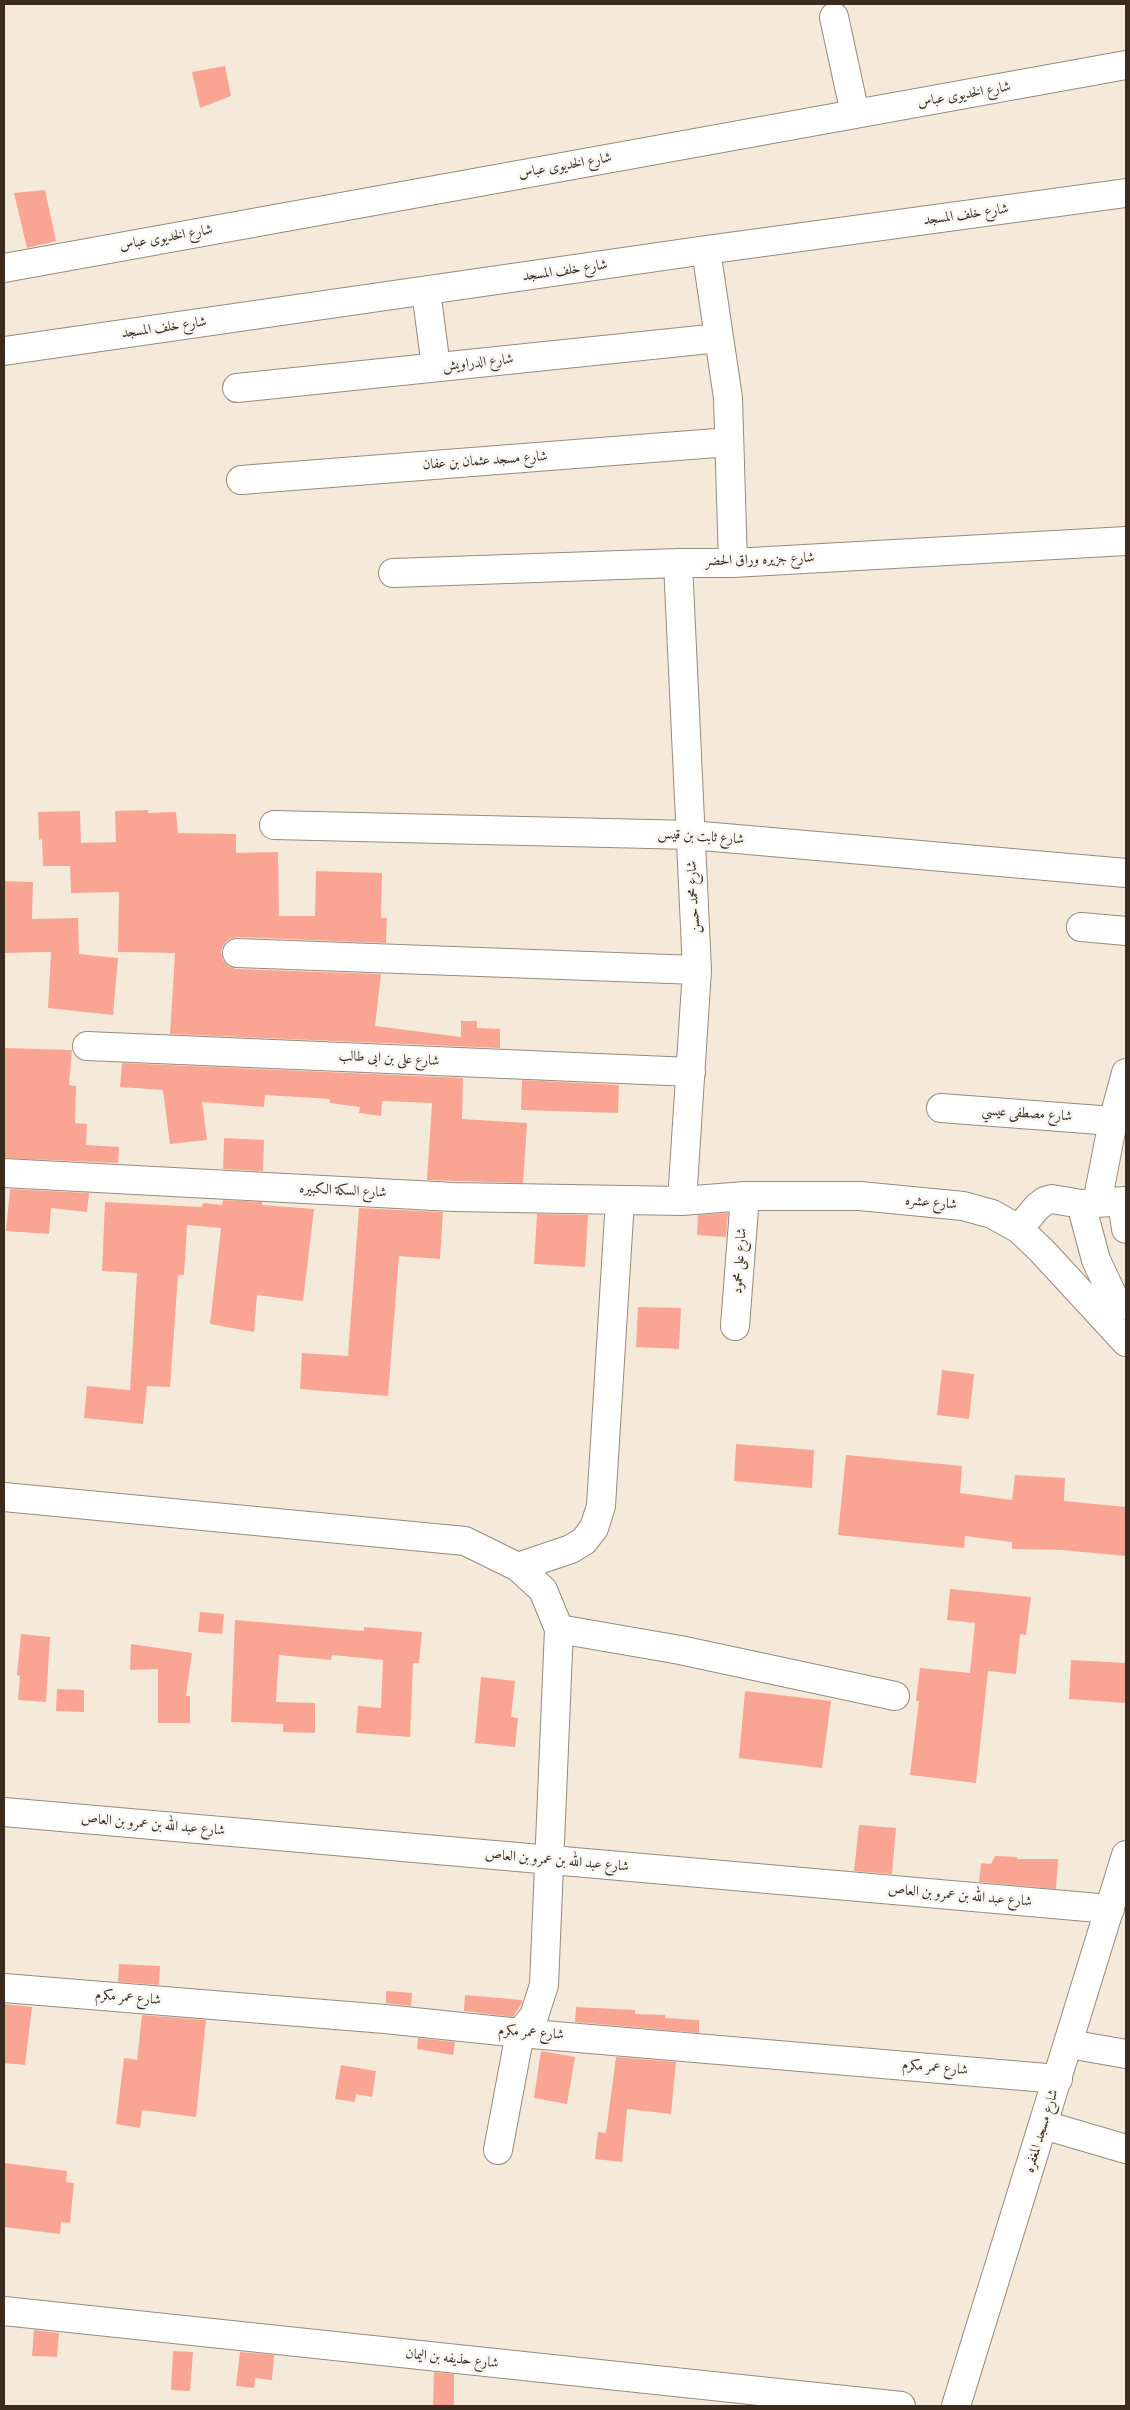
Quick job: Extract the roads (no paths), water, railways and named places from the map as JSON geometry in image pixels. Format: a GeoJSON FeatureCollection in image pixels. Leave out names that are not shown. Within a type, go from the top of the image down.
{"type":"FeatureCollection","features":[{"type":"Feature","properties":{"kind":"street"},"geometry":{"type":"LineString","coordinates":[[834,17],[855,114]]}},
{"type":"Feature","properties":{"kind":"street","name":"شارع الخديوى عباس"},"geometry":{"type":"LineString","coordinates":[[4,268],[1126,65]]}},
{"type":"Feature","properties":{"kind":"street","name":"شارع خلف المسجد"},"geometry":{"type":"LineString","coordinates":[[4,351],[706,250],[1126,193]]}},
{"type":"Feature","properties":{"kind":"street"},"geometry":{"type":"LineString","coordinates":[[706,250],[728,398],[733,563]]}},
{"type":"Feature","properties":{"kind":"street"},"geometry":{"type":"LineString","coordinates":[[426,291],[436,367]]}},
{"type":"Feature","properties":{"kind":"street","name":"شارع الدراويش"},"geometry":{"type":"LineString","coordinates":[[237,388],[719,338]]}},
{"type":"Feature","properties":{"kind":"street","name":"شارع مسجد عثمان بن عفان"},"geometry":{"type":"LineString","coordinates":[[241,480],[729,442]]}},
{"type":"Feature","properties":{"kind":"street","name":"شارع جزيره وراق الحضر"},"geometry":{"type":"LineString","coordinates":[[393,573],[678,562],[733,563],[1126,541]]}},
{"type":"Feature","properties":{"kind":"street","name":"شارع محمد حسن"},"geometry":{"type":"LineString","coordinates":[[678,562],[697,970],[682,1201]]}},
{"type":"Feature","properties":{"kind":"street","name":"شارع ثابت بن قيس"},"geometry":{"type":"LineString","coordinates":[[274,825],[691,835],[1126,873]]}},
{"type":"Feature","properties":{"kind":"street"},"geometry":{"type":"LineString","coordinates":[[1081,927],[1126,932]]}},
{"type":"Feature","properties":{"kind":"street"},"geometry":{"type":"LineString","coordinates":[[237,953],[697,970]]}},
{"type":"Feature","properties":{"kind":"street","name":"شارع على بن ابى طالب"},"geometry":{"type":"LineString","coordinates":[[87,1046],[690,1072]]}},
{"type":"Feature","properties":{"kind":"street"},"geometry":{"type":"LineString","coordinates":[[1118,1307],[1096,1260],[1106,1202],[1113,1121],[1126,1073]]}},
{"type":"Feature","properties":{"kind":"street","name":"شارع مصطفى عيسي"},"geometry":{"type":"LineString","coordinates":[[941,1108],[1113,1121]]}},
{"type":"Feature","properties":{"kind":"street","name":"شارع السكة الكبيره"},"geometry":{"type":"LineString","coordinates":[[4,1173],[454,1197],[682,1201]]}},
{"type":"Feature","properties":{"kind":"street","name":"شارع عشره"},"geometry":{"type":"LineString","coordinates":[[682,1201],[745,1196],[860,1196],[963,1206],[992,1214],[1019,1229],[1042,1251],[1126,1342]]}},
{"type":"Feature","properties":{"kind":"street","name":"شارع على محمود"},"geometry":{"type":"LineString","coordinates":[[734,1326],[745,1196]]}},
{"type":"Feature","properties":{"kind":"street"},"geometry":{"type":"LineString","coordinates":[[1019,1229],[1037,1207],[1052,1199],[1106,1202]]}},
{"type":"Feature","properties":{"kind":"street"},"geometry":{"type":"LineString","coordinates":[[518,1567],[571,1549],[584,1541],[594,1528],[601,1506],[620,1200]]}},
{"type":"Feature","properties":{"kind":"street"},"geometry":{"type":"LineString","coordinates":[[1106,1202],[1126,1229]]}},
{"type":"Feature","properties":{"kind":"street"},"geometry":{"type":"LineString","coordinates":[[4,1497],[465,1541],[518,1567],[543,1590],[559,1629],[544,1984],[534,2016],[520,2033],[498,2150]]}},
{"type":"Feature","properties":{"kind":"street"},"geometry":{"type":"LineString","coordinates":[[559,1629],[680,1650],[895,1696]]}},
{"type":"Feature","properties":{"kind":"street","name":"شارع عبد الله بن عمرو بن العاص"},"geometry":{"type":"LineString","coordinates":[[4,1812],[1110,1909]]}},
{"type":"Feature","properties":{"kind":"street","name":"شارع مسجد المغفره"},"geometry":{"type":"LineString","coordinates":[[956,2406],[1125,1864]]}},
{"type":"Feature","properties":{"kind":"street","name":"شارع عمر مكرم"},"geometry":{"type":"LineString","coordinates":[[4,1988],[385,2018],[520,2033],[1058,2080]]}},
{"type":"Feature","properties":{"kind":"street"},"geometry":{"type":"LineString","coordinates":[[1069,2044],[1126,2054]]}},
{"type":"Feature","properties":{"kind":"street"},"geometry":{"type":"LineString","coordinates":[[1044,2125],[1126,2149]]}},
{"type":"Feature","properties":{"kind":"street","name":"شارع حذيفه بن اليمان"},"geometry":{"type":"LineString","coordinates":[[4,2311],[901,2406]]}}]}
